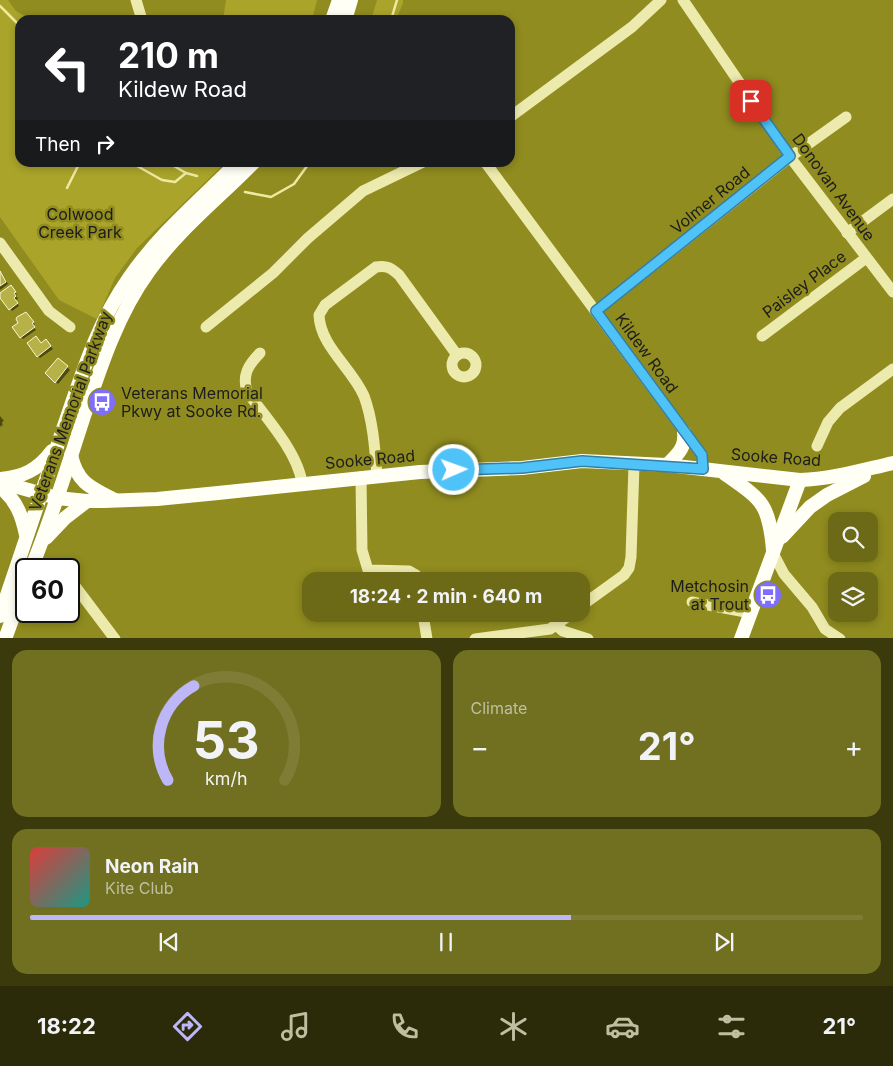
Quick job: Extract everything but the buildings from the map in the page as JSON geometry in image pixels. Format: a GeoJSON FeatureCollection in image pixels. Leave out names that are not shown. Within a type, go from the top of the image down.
{"type":"FeatureCollection","features":[{"type":"Feature","properties":{"kind":"main road"},"geometry":{"type":"LineString","coordinates":[[334,15],[339,0]]}},
{"type":"Feature","properties":{"kind":"main road"},"geometry":{"type":"LineString","coordinates":[[346,15],[351,0]]}},
{"type":"Feature","properties":{"kind":"main road","name":"Veterans Memorial Parkway"},"geometry":{"type":"LineString","coordinates":[[0,616],[61,435],[93,346],[108,313],[128,279],[144,258],[175,222],[233,167]]}},
{"type":"Feature","properties":{"kind":"main road","name":"Veterans Memorial Parkway"},"geometry":{"type":"LineString","coordinates":[[36,558],[110,343],[136,290],[161,255],[177,237],[249,167]]}},
{"type":"Feature","properties":{"kind":"main road"},"geometry":{"type":"LineString","coordinates":[[667,465],[683,448],[685,443],[684,432]]}},
{"type":"Feature","properties":{"kind":"main road"},"geometry":{"type":"LineString","coordinates":[[0,480],[20,476],[37,468],[47,458],[61,435]]}},
{"type":"Feature","properties":{"kind":"main road"},"geometry":{"type":"LineString","coordinates":[[71,455],[81,479],[91,488],[115,500]]}},
{"type":"Feature","properties":{"kind":"main road","name":"Sooke Road"},"geometry":{"type":"LineString","coordinates":[[0,480],[57,498],[87,501],[182,496],[420,472],[522,468],[582,461],[634,465],[667,465],[800,480],[820,480],[889,464]]}},
{"type":"Feature","properties":{"kind":"main road"},"geometry":{"type":"LineString","coordinates":[[776,547],[810,507],[827,495],[889,464]]}},
{"type":"Feature","properties":{"kind":"main road"},"geometry":{"type":"LineString","coordinates":[[722,472],[758,498],[769,519],[776,547]]}},
{"type":"Feature","properties":{"kind":"main road"},"geometry":{"type":"LineString","coordinates":[[740,638],[800,480]]}},
{"type":"Feature","properties":{"kind":"main road"},"geometry":{"type":"LineString","coordinates":[[0,487],[11,497],[19,510],[27,538]]}},
{"type":"Feature","properties":{"kind":"main road"},"geometry":{"type":"LineString","coordinates":[[40,547],[57,525],[87,501]]}},
{"type":"Feature","properties":{"kind":"main road"},"geometry":{"type":"LineString","coordinates":[[5,638],[15,611]]}},
{"type":"Feature","properties":{"kind":"street"},"geometry":{"type":"LineString","coordinates":[[136,0],[140,15]]}},
{"type":"Feature","properties":{"kind":"street"},"geometry":{"type":"LineString","coordinates":[[515,113],[632,27],[661,0]]}},
{"type":"Feature","properties":{"kind":"street","name":"Donovan Avenue"},"geometry":{"type":"LineString","coordinates":[[683,0],[790,156],[893,292]]}},
{"type":"Feature","properties":{"kind":"street","name":"Volmer Road"},"geometry":{"type":"LineString","coordinates":[[596,311],[790,156],[846,117]]}},
{"type":"Feature","properties":{"kind":"street"},"geometry":{"type":"LineString","coordinates":[[206,327],[273,273],[308,238],[363,191],[413,167]]}},
{"type":"Feature","properties":{"kind":"street","name":"Kildew Road"},"geometry":{"type":"LineString","coordinates":[[489,167],[702,455],[703,469]]}},
{"type":"Feature","properties":{"kind":"street"},"geometry":{"type":"LineString","coordinates":[[847,233],[893,199]]}},
{"type":"Feature","properties":{"kind":"street"},"geometry":{"type":"LineString","coordinates":[[0,243],[49,311],[70,327]]}},
{"type":"Feature","properties":{"kind":"street","name":"Paisley Place"},"geometry":{"type":"LineString","coordinates":[[762,336],[866,258]]}},
{"type":"Feature","properties":{"kind":"street"},"geometry":{"type":"LineString","coordinates":[[377,476],[369,411],[355,380],[322,333],[319,315],[325,305],[376,267],[385,266],[392,268],[400,275],[457,355]]}},
{"type":"Feature","properties":{"kind":"street"},"geometry":{"type":"LineString","coordinates":[[260,353],[246,371],[245,385],[248,392],[293,454],[299,467],[302,483]]}},
{"type":"Feature","properties":{"kind":"street"},"geometry":{"type":"LineString","coordinates":[[817,446],[828,422],[840,408],[893,369]]}},
{"type":"Feature","properties":{"kind":"street"},"geometry":{"type":"LineString","coordinates":[[590,600],[624,575],[629,568],[634,465]]}},
{"type":"Feature","properties":{"kind":"street"},"geometry":{"type":"LineString","coordinates":[[362,478],[362,550],[368,570],[408,572]]}},
{"type":"Feature","properties":{"kind":"street"},"geometry":{"type":"LineString","coordinates":[[776,547],[784,574],[812,607],[825,629],[840,638]]}},
{"type":"Feature","properties":{"kind":"street"},"geometry":{"type":"LineString","coordinates":[[764,577],[775,573],[784,574]]}},
{"type":"Feature","properties":{"kind":"street"},"geometry":{"type":"LineString","coordinates":[[80,592],[115,638]]}},
{"type":"Feature","properties":{"kind":"street"},"geometry":{"type":"LineString","coordinates":[[692,602],[751,613]]}},
{"type":"Feature","properties":{"kind":"street"},"geometry":{"type":"LineString","coordinates":[[424,622],[427,638]]}},
{"type":"Feature","properties":{"kind":"street"},"geometry":{"type":"LineString","coordinates":[[475,638],[542,631],[550,629],[560,622]]}},
{"type":"Feature","properties":{"kind":"street"},"geometry":{"type":"LineString","coordinates":[[556,625],[563,631],[588,638]]}},
{"type":"Feature","properties":{"kind":"green space","name":"Colwood Creek Park"},"geometry":{"type":"Polygon","coordinates":[[[0,0],[8,0],[16,11],[23,15],[15,15],[15,167],[221,167],[137,248],[115,278],[97,319],[59,300],[0,217],[0,0]]]}},
{"type":"Feature","properties":{"kind":"green space"},"geometry":{"type":"Polygon","coordinates":[[[226,0],[317,0],[313,15],[224,15],[226,0]]]}},
{"type":"Feature","properties":{"kind":"green space"},"geometry":{"type":"Polygon","coordinates":[[[377,0],[403,0],[398,15],[372,15],[377,0]]]}},
{"type":"Feature","properties":{"kind":"waterway"},"geometry":{"type":"LineString","coordinates":[[392,15],[397,0]]}},
{"type":"Feature","properties":{"kind":"waterway"},"geometry":{"type":"LineString","coordinates":[[0,6],[15,21]]}},
{"type":"Feature","properties":{"kind":"waterway"},"geometry":{"type":"LineString","coordinates":[[67,188],[78,167]]}},
{"type":"Feature","properties":{"kind":"waterway"},"geometry":{"type":"LineString","coordinates":[[139,167],[162,180],[175,182],[186,173]]}},
{"type":"Feature","properties":{"kind":"waterway"},"geometry":{"type":"LineString","coordinates":[[176,167],[186,173],[197,176]]}},
{"type":"Feature","properties":{"kind":"waterway"},"geometry":{"type":"LineString","coordinates":[[245,192],[271,197],[294,184],[306,167]]}},
{"type":"Feature","properties":{"kind":"place","name":"Veterans Memorial Pkwy at Sooke Rd."},"geometry":{"type":"Point","coordinates":[102,402]}},
{"type":"Feature","properties":{"kind":"place","name":"Metchosin at Trout"},"geometry":{"type":"Point","coordinates":[768,595]}},
{"type":"Feature","properties":{"kind":"route"},"geometry":{"type":"LineString","coordinates":[[454,470],[522,468],[582,461],[634,465],[667,465],[703,469],[702,455],[596,311],[790,156],[751,101]]}}]}
